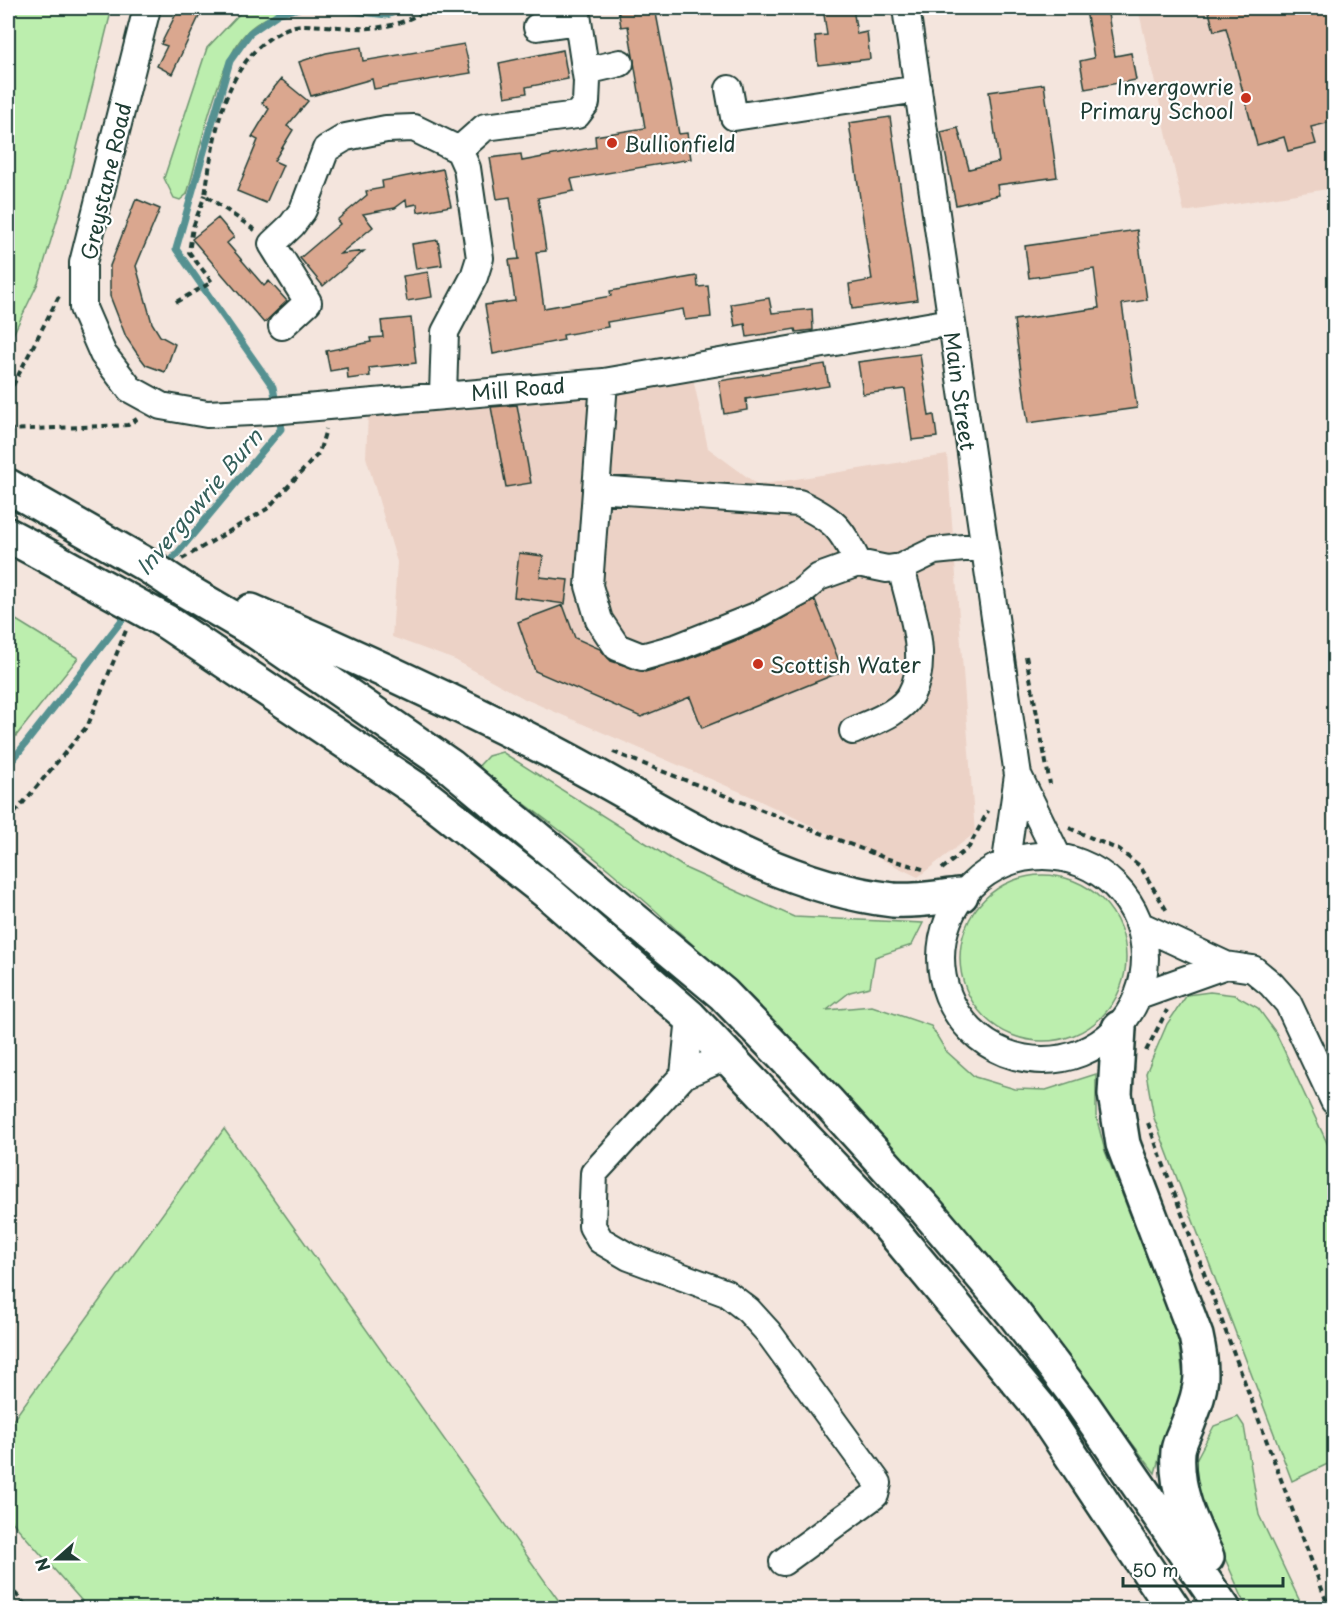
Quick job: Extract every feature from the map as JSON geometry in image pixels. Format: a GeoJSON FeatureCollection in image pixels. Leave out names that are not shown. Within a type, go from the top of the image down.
{"type":"FeatureCollection","features":[{"type":"Feature","properties":{"kind":"highway"},"geometry":{"type":"LineString","coordinates":[[8,486],[150,567],[185,576],[540,745],[750,858],[839,891],[896,900],[961,895]]}},
{"type":"Feature","properties":{"kind":"highway"},"geometry":{"type":"LineString","coordinates":[[8,536],[165,621],[416,789],[548,893],[690,1017],[887,1224],[1038,1407],[1173,1608]]}},
{"type":"Feature","properties":{"kind":"highway"},"geometry":{"type":"LineString","coordinates":[[185,576],[255,631],[450,766],[723,994],[828,1102],[926,1210],[1015,1315],[1081,1402],[1223,1608]]}},
{"type":"Feature","properties":{"kind":"highway"},"geometry":{"type":"LineString","coordinates":[[1119,1028],[1114,1094],[1123,1144],[1196,1336],[1203,1367],[1201,1393],[1178,1449],[1179,1485],[1188,1517],[1233,1608]]}},
{"type":"Feature","properties":{"kind":"street","name":"Greystane Road"},"geometry":{"type":"LineString","coordinates":[[103,354],[83,308],[84,263],[147,8]]}},
{"type":"Feature","properties":{"kind":"street","name":"Main Street"},"geometry":{"type":"LineString","coordinates":[[906,8],[1018,775],[1005,861]]}},
{"type":"Feature","properties":{"kind":"street"},"geometry":{"type":"LineString","coordinates":[[459,150],[484,127],[577,115],[586,103],[586,71],[577,14],[537,27]]}},
{"type":"Feature","properties":{"kind":"street"},"geometry":{"type":"LineString","coordinates":[[586,71],[620,63]]}},
{"type":"Feature","properties":{"kind":"street"},"geometry":{"type":"LineString","coordinates":[[729,89],[734,117],[918,89]]}},
{"type":"Feature","properties":{"kind":"street"},"geometry":{"type":"LineString","coordinates":[[282,326],[308,302],[272,244],[292,225],[303,210],[326,149],[346,137],[386,129],[414,128],[459,150],[467,168],[480,258],[446,332],[444,394]]}},
{"type":"Feature","properties":{"kind":"street","name":"Mill Road"},"geometry":{"type":"LineString","coordinates":[[103,354],[130,389],[161,406],[207,414],[332,406],[444,394],[604,382],[951,322]]}},
{"type":"Feature","properties":{"kind":"street"},"geometry":{"type":"LineString","coordinates":[[604,382],[589,586],[599,620],[617,647],[642,657],[678,647],[756,616],[801,592],[819,577],[858,563],[887,568],[901,567],[934,551],[984,546]]}},
{"type":"Feature","properties":{"kind":"street"},"geometry":{"type":"LineString","coordinates":[[596,489],[799,503],[829,518],[848,543],[858,563]]}},
{"type":"Feature","properties":{"kind":"street"},"geometry":{"type":"LineString","coordinates":[[853,731],[891,713],[911,695],[916,680],[920,642],[901,567]]}},
{"type":"Feature","properties":{"kind":"street","name":"Main Street"},"geometry":{"type":"LineString","coordinates":[[1018,775],[1057,855]]}},
{"type":"Feature","properties":{"kind":"street"},"geometry":{"type":"LineString","coordinates":[[1057,855],[1094,867],[1124,892],[1142,926],[1147,962],[1139,996],[1119,1028],[1094,1048],[1065,1059],[1034,1061],[1004,1053],[977,1037],[956,1013],[944,985],[940,954],[946,923],[961,895],[981,875],[1005,861],[1057,855]]}},
{"type":"Feature","properties":{"kind":"street"},"geometry":{"type":"LineString","coordinates":[[1142,926],[1226,965],[1253,969],[1288,1003],[1335,1101]]}},
{"type":"Feature","properties":{"kind":"street"},"geometry":{"type":"LineString","coordinates":[[1139,996],[1226,965]]}},
{"type":"Feature","properties":{"kind":"street"},"geometry":{"type":"LineString","coordinates":[[684,1075],[690,1017]]}},
{"type":"Feature","properties":{"kind":"street"},"geometry":{"type":"LineString","coordinates":[[731,1059],[716,1061],[684,1075],[594,1173],[591,1226],[600,1240],[629,1257],[726,1293],[748,1310],[768,1332],[878,1483],[875,1495],[783,1562]]}},
{"type":"Feature","properties":{"kind":"path"},"geometry":{"type":"LineString","coordinates":[[176,302],[212,282],[189,252],[194,227],[205,195],[215,132],[227,97],[239,71],[263,42],[282,30],[300,25],[356,29],[395,26],[430,8]]}},
{"type":"Feature","properties":{"kind":"path"},"geometry":{"type":"LineString","coordinates":[[205,195],[227,208],[272,244]]}},
{"type":"Feature","properties":{"kind":"path"},"geometry":{"type":"LineString","coordinates":[[8,394],[61,292],[84,263]]}},
{"type":"Feature","properties":{"kind":"path"},"geometry":{"type":"LineString","coordinates":[[8,430],[128,424],[161,406]]}},
{"type":"Feature","properties":{"kind":"path"},"geometry":{"type":"LineString","coordinates":[[185,576],[267,509],[319,453],[332,406]]}},
{"type":"Feature","properties":{"kind":"path"},"geometry":{"type":"LineString","coordinates":[[8,821],[88,725],[129,623]]}},
{"type":"Feature","properties":{"kind":"path"},"geometry":{"type":"LineString","coordinates":[[1025,650],[1051,790]]}},
{"type":"Feature","properties":{"kind":"path"},"geometry":{"type":"LineString","coordinates":[[610,751],[885,858],[933,872],[947,867],[969,847],[981,819],[1018,775]]}},
{"type":"Feature","properties":{"kind":"path"},"geometry":{"type":"LineString","coordinates":[[1065,825],[1119,850],[1140,866],[1167,911],[1175,942]]}},
{"type":"Feature","properties":{"kind":"path"},"geometry":{"type":"LineString","coordinates":[[1143,1058],[1168,1008],[1171,985]]}},
{"type":"Feature","properties":{"kind":"path"},"geometry":{"type":"LineString","coordinates":[[1146,1117],[1329,1608]]}},
{"type":"Feature","properties":{"kind":"path"},"geometry":{"type":"LineString","coordinates":[[8,1586],[28,1608]]}},
{"type":"Feature","properties":{"kind":"shaded area","name":"Invergowrie Primary School"},"geometry":{"type":"Polygon","coordinates":[[[1138,8],[1334,8],[1334,188],[1184,212],[1138,8]]]}},
{"type":"Feature","properties":{"kind":"shaded area"},"geometry":{"type":"Polygon","coordinates":[[[693,378],[708,448],[758,485],[947,455],[975,833],[918,877],[750,796],[525,699],[455,660],[392,637],[397,562],[366,457],[368,414],[693,378]]]}},
{"type":"Feature","properties":{"kind":"green space"},"geometry":{"type":"Polygon","coordinates":[[[8,8],[112,8],[68,184],[38,283],[8,345],[8,8]]]}},
{"type":"Feature","properties":{"kind":"green space"},"geometry":{"type":"Polygon","coordinates":[[[245,8],[292,8],[260,21],[239,41],[220,81],[187,194],[180,200],[174,198],[164,178],[207,48],[245,8]]]}},
{"type":"Feature","properties":{"kind":"green space"},"geometry":{"type":"Polygon","coordinates":[[[8,615],[78,658],[8,746],[8,615]]]}},
{"type":"Feature","properties":{"kind":"green space"},"geometry":{"type":"Polygon","coordinates":[[[502,752],[687,869],[794,917],[923,923],[912,945],[875,957],[870,987],[850,992],[827,1010],[872,1006],[931,1026],[946,1051],[975,1077],[1015,1089],[1046,1090],[1096,1074],[1096,1116],[1105,1151],[1178,1336],[1184,1385],[1169,1423],[1155,1473],[966,1235],[832,1084],[690,942],[614,874],[477,768],[488,756],[502,752]]]}},
{"type":"Feature","properties":{"kind":"green space"},"geometry":{"type":"Polygon","coordinates":[[[1043,875],[1075,881],[1102,899],[1120,926],[1126,958],[1120,990],[1102,1017],[1075,1035],[1043,1041],[1011,1035],[984,1017],[966,990],[960,958],[966,926],[984,899],[1011,881],[1043,875]]]}},
{"type":"Feature","properties":{"kind":"green space"},"geometry":{"type":"Polygon","coordinates":[[[1210,992],[1235,995],[1258,1008],[1276,1033],[1334,1158],[1334,1461],[1292,1481],[1154,1118],[1146,1073],[1167,1024],[1187,995],[1210,992]]]}},
{"type":"Feature","properties":{"kind":"green space"},"geometry":{"type":"Polygon","coordinates":[[[224,1129],[564,1608],[88,1608],[8,1517],[8,1427],[224,1129]]]}},
{"type":"Feature","properties":{"kind":"green space"},"geometry":{"type":"Polygon","coordinates":[[[1238,1417],[1244,1426],[1259,1515],[1303,1608],[1247,1608],[1199,1500],[1190,1471],[1214,1426],[1238,1417]]]}},
{"type":"Feature","properties":{"kind":"building"},"geometry":{"type":"Polygon","coordinates":[[[179,8],[203,8],[172,74],[157,66],[167,46],[161,44],[179,8]]]}},
{"type":"Feature","properties":{"kind":"building"},"geometry":{"type":"Polygon","coordinates":[[[618,8],[655,8],[679,134],[687,133],[691,159],[571,179],[574,191],[538,198],[546,251],[536,252],[544,308],[611,296],[610,291],[697,276],[698,287],[708,286],[711,317],[685,320],[683,309],[607,322],[608,327],[563,335],[564,340],[493,354],[485,305],[515,301],[509,260],[519,259],[510,197],[497,199],[490,158],[521,154],[522,161],[596,147],[595,136],[645,128],[628,26],[621,27],[618,8]]]}},
{"type":"Feature","properties":{"kind":"building"},"geometry":{"type":"Polygon","coordinates":[[[823,8],[853,8],[857,34],[867,32],[870,59],[818,65],[815,36],[827,35],[823,8]]]}},
{"type":"Feature","properties":{"kind":"building"},"geometry":{"type":"Polygon","coordinates":[[[1107,8],[1115,56],[1131,53],[1136,80],[1085,89],[1080,61],[1094,58],[1086,10],[1107,8]]]}},
{"type":"Feature","properties":{"kind":"building"},"geometry":{"type":"Polygon","coordinates":[[[1208,8],[1335,8],[1335,121],[1311,127],[1316,144],[1288,151],[1284,137],[1257,145],[1226,28],[1214,31],[1208,8]]]}},
{"type":"Feature","properties":{"kind":"building"},"geometry":{"type":"Polygon","coordinates":[[[464,44],[471,73],[374,89],[372,79],[311,96],[299,62],[326,53],[361,47],[363,61],[464,44]]]}},
{"type":"Feature","properties":{"kind":"building"},"geometry":{"type":"Polygon","coordinates":[[[563,50],[568,79],[526,87],[527,93],[505,97],[499,63],[563,50]]]}},
{"type":"Feature","properties":{"kind":"building"},"geometry":{"type":"Polygon","coordinates":[[[281,79],[308,101],[287,126],[293,130],[274,161],[283,165],[266,203],[237,191],[258,140],[252,137],[269,109],[262,103],[281,79]]]}},
{"type":"Feature","properties":{"kind":"building"},"geometry":{"type":"Polygon","coordinates":[[[1044,84],[1057,177],[997,185],[999,195],[956,205],[941,132],[958,128],[969,169],[999,162],[989,92],[1044,84]]]}},
{"type":"Feature","properties":{"kind":"building"},"geometry":{"type":"Polygon","coordinates":[[[890,117],[917,300],[852,309],[849,284],[872,280],[849,123],[890,117]]]}},
{"type":"Feature","properties":{"kind":"building"},"geometry":{"type":"Polygon","coordinates":[[[443,169],[451,206],[418,212],[417,204],[407,206],[406,200],[395,208],[363,214],[373,227],[340,254],[364,251],[323,286],[300,258],[340,224],[337,220],[367,195],[366,191],[383,188],[382,181],[443,169]]]}},
{"type":"Feature","properties":{"kind":"building"},"geometry":{"type":"Polygon","coordinates":[[[136,199],[160,209],[136,266],[152,323],[160,336],[175,344],[165,372],[146,365],[136,352],[126,337],[110,296],[110,266],[136,199]]]}},
{"type":"Feature","properties":{"kind":"building"},"geometry":{"type":"Polygon","coordinates":[[[218,218],[234,237],[227,243],[264,286],[269,281],[287,301],[264,323],[192,239],[218,218]]]}},
{"type":"Feature","properties":{"kind":"building"},"geometry":{"type":"Polygon","coordinates":[[[1137,230],[1147,300],[1122,304],[1137,408],[1028,423],[1014,320],[1099,308],[1094,269],[1029,278],[1025,246],[1137,230]]]}},
{"type":"Feature","properties":{"kind":"building"},"geometry":{"type":"Polygon","coordinates":[[[438,240],[442,265],[416,269],[412,244],[438,240]]]}},
{"type":"Feature","properties":{"kind":"building"},"geometry":{"type":"Polygon","coordinates":[[[428,272],[432,297],[407,301],[403,276],[428,272]]]}},
{"type":"Feature","properties":{"kind":"building"},"geometry":{"type":"Polygon","coordinates":[[[769,298],[772,313],[812,309],[813,330],[796,332],[795,329],[747,337],[745,324],[735,326],[731,304],[769,298]]]}},
{"type":"Feature","properties":{"kind":"building"},"geometry":{"type":"Polygon","coordinates":[[[411,318],[416,363],[369,368],[370,376],[348,379],[347,368],[330,371],[326,351],[371,342],[370,338],[383,337],[381,321],[411,318]]]}},
{"type":"Feature","properties":{"kind":"building"},"geometry":{"type":"Polygon","coordinates":[[[920,354],[929,416],[934,415],[937,437],[912,440],[905,389],[863,394],[858,362],[920,354]]]}},
{"type":"Feature","properties":{"kind":"building"},"geometry":{"type":"Polygon","coordinates":[[[825,364],[829,386],[746,399],[747,410],[724,414],[719,381],[825,364]]]}},
{"type":"Feature","properties":{"kind":"building"},"geometry":{"type":"Polygon","coordinates":[[[517,405],[531,483],[506,487],[491,407],[517,405]]]}},
{"type":"Feature","properties":{"kind":"building"},"geometry":{"type":"Polygon","coordinates":[[[519,553],[543,556],[540,577],[568,580],[565,604],[514,597],[519,553]]]}},
{"type":"Feature","properties":{"kind":"building"},"geometry":{"type":"Polygon","coordinates":[[[815,600],[843,671],[702,728],[690,697],[641,717],[535,671],[518,622],[563,605],[575,638],[600,649],[611,661],[645,672],[684,661],[762,630],[815,600]]]}},
{"type":"Feature","properties":{"kind":"waterway","name":"Invergowrie Burn"},"geometry":{"type":"LineString","coordinates":[[165,568],[281,429],[273,387],[176,249],[230,61],[250,33],[279,13],[299,8]]}},
{"type":"Feature","properties":{"kind":"waterway","name":"Invergowrie Burn"},"geometry":{"type":"LineString","coordinates":[[327,8],[387,15],[405,8]]}},
{"type":"Feature","properties":{"kind":"waterway"},"geometry":{"type":"LineString","coordinates":[[8,766],[129,611]]}},
{"type":"Feature","properties":{"kind":"place","name":"Invergowrie Primary School"},"geometry":{"type":"Point","coordinates":[1246,98]}},
{"type":"Feature","properties":{"kind":"place","name":"Bullionfield"},"geometry":{"type":"Point","coordinates":[612,143]}},
{"type":"Feature","properties":{"kind":"place","name":"Scottish Water"},"geometry":{"type":"Point","coordinates":[758,664]}}]}
